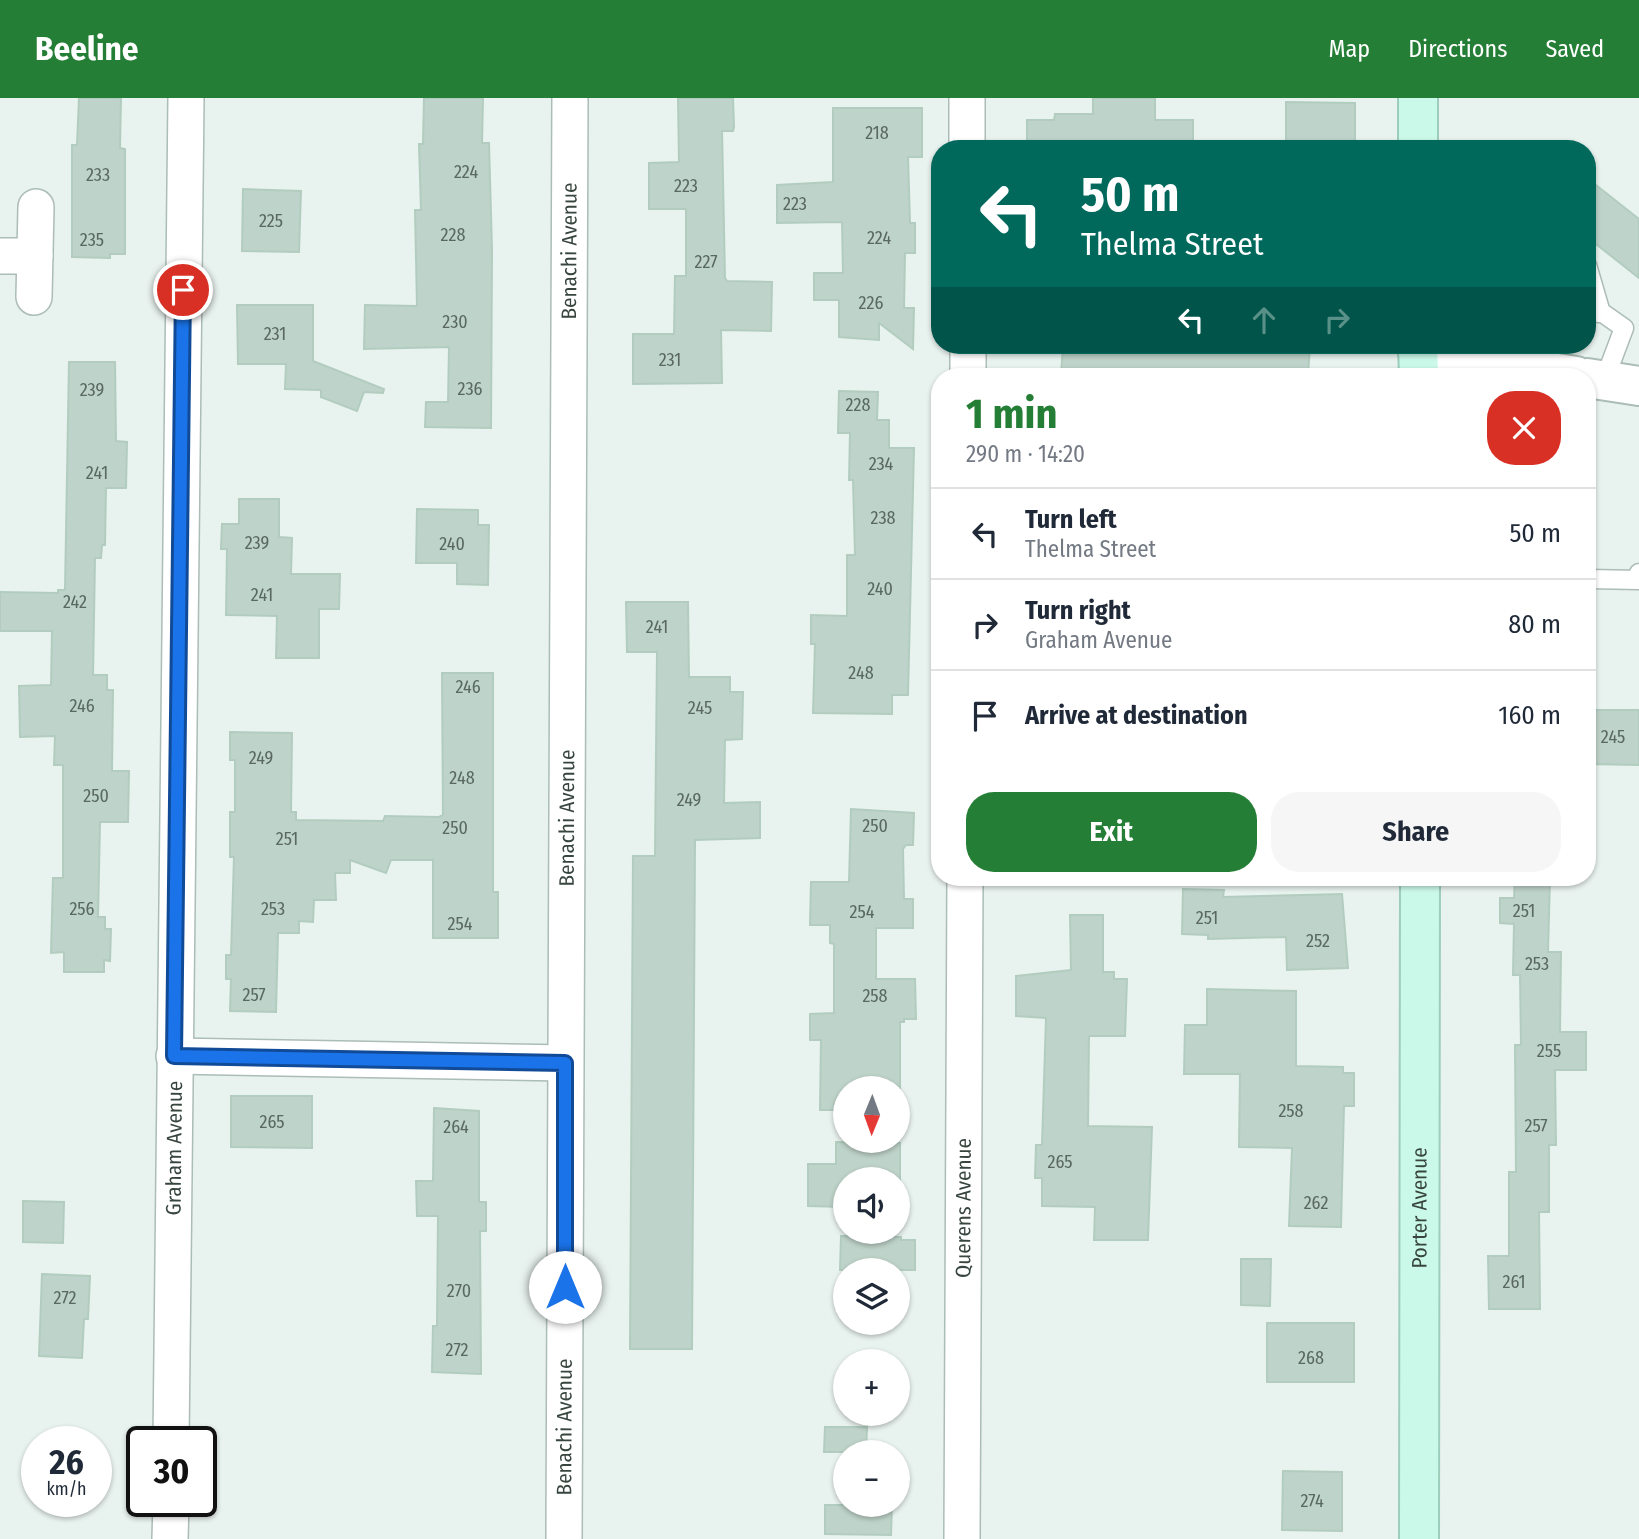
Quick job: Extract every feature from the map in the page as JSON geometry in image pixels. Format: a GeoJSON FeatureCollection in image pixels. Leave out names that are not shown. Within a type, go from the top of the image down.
{"type":"FeatureCollection","features":[{"type":"Feature","properties":{"kind":"main road"},"geometry":{"type":"LineString","coordinates":[[1418,98],[1418,140]]}},
{"type":"Feature","properties":{"kind":"main road","name":"Porter Avenue"},"geometry":{"type":"LineString","coordinates":[[1419,1539],[1420,886]]}},
{"type":"Feature","properties":{"kind":"street","name":"Graham Avenue"},"geometry":{"type":"LineString","coordinates":[[171,1426],[186,98]]}},
{"type":"Feature","properties":{"kind":"street","name":"Benachi Avenue"},"geometry":{"type":"LineString","coordinates":[[564,1539],[570,98]]}},
{"type":"Feature","properties":{"kind":"street"},"geometry":{"type":"LineString","coordinates":[[967,98],[967,140]]}},
{"type":"Feature","properties":{"kind":"street"},"geometry":{"type":"LineString","coordinates":[[34,297],[36,207]]}},
{"type":"Feature","properties":{"kind":"street"},"geometry":{"type":"LineString","coordinates":[[0,256],[35,256]]}},
{"type":"Feature","properties":{"kind":"street"},"geometry":{"type":"LineString","coordinates":[[1418,357],[1506,368]]}},
{"type":"Feature","properties":{"kind":"street","name":"Querens Avenue"},"geometry":{"type":"LineString","coordinates":[[962,1539],[965,886]]}},
{"type":"Feature","properties":{"kind":"street"},"geometry":{"type":"LineString","coordinates":[[174,1056],[565,1063]]}},
{"type":"Feature","properties":{"kind":"street"},"geometry":{"type":"LineString","coordinates":[[170,1539],[171,1517]]}},
{"type":"Feature","properties":{"kind":"lane"},"geometry":{"type":"LineString","coordinates":[[1596,312],[1624,328],[1602,380]]}},
{"type":"Feature","properties":{"kind":"lane"},"geometry":{"type":"LineString","coordinates":[[1596,579],[1639,580],[1639,573]]}},
{"type":"Feature","properties":{"kind":"building"},"geometry":{"type":"Polygon","coordinates":[[[79,98],[121,98],[120,148],[125,149],[125,254],[110,254],[110,258],[72,257],[72,145],[77,145],[79,98]]]}},
{"type":"Feature","properties":{"kind":"building"},"geometry":{"type":"Polygon","coordinates":[[[424,98],[483,98],[482,143],[489,143],[492,251],[491,428],[425,427],[426,402],[448,402],[449,347],[364,349],[365,305],[417,306],[415,210],[421,210],[419,144],[423,144],[424,98]]]}},
{"type":"Feature","properties":{"kind":"building"},"geometry":{"type":"Polygon","coordinates":[[[678,98],[733,98],[733,131],[722,131],[725,278],[727,281],[772,282],[771,331],[721,330],[722,383],[633,384],[633,334],[674,334],[675,276],[686,276],[686,209],[649,209],[649,163],[679,162],[678,98]]]}},
{"type":"Feature","properties":{"kind":"building"},"geometry":{"type":"Polygon","coordinates":[[[1093,98],[1155,98],[1155,120],[1193,120],[1193,140],[1027,140],[1027,120],[1054,120],[1055,114],[1093,114],[1093,98]]]}},
{"type":"Feature","properties":{"kind":"building"},"geometry":{"type":"Polygon","coordinates":[[[1286,102],[1355,103],[1355,140],[1286,140],[1286,102]]]}},
{"type":"Feature","properties":{"kind":"building"},"geometry":{"type":"Polygon","coordinates":[[[833,108],[922,108],[922,157],[908,157],[910,223],[915,223],[915,253],[905,253],[904,308],[914,308],[913,349],[879,323],[879,340],[839,337],[839,300],[814,300],[814,273],[843,273],[842,222],[777,223],[777,185],[833,182],[833,108]]]}},
{"type":"Feature","properties":{"kind":"building"},"geometry":{"type":"Polygon","coordinates":[[[1596,185],[1639,219],[1639,278],[1596,244],[1596,185]]]}},
{"type":"Feature","properties":{"kind":"building"},"geometry":{"type":"Polygon","coordinates":[[[243,189],[301,191],[299,252],[242,251],[243,189]]]}},
{"type":"Feature","properties":{"kind":"building"},"geometry":{"type":"Polygon","coordinates":[[[237,305],[313,305],[313,361],[384,389],[383,393],[364,392],[357,411],[321,397],[321,390],[285,389],[286,364],[238,364],[237,305]]]}},
{"type":"Feature","properties":{"kind":"building"},"geometry":{"type":"Polygon","coordinates":[[[1062,354],[1309,354],[1309,368],[1062,368],[1062,354]]]}},
{"type":"Feature","properties":{"kind":"building"},"geometry":{"type":"Polygon","coordinates":[[[69,362],[115,362],[116,441],[127,442],[126,488],[106,488],[105,545],[102,545],[101,558],[95,558],[93,675],[107,675],[107,690],[113,690],[112,771],[129,771],[128,822],[100,822],[98,917],[105,917],[105,929],[111,929],[110,961],[104,960],[104,972],[64,972],[64,952],[51,953],[53,878],[63,878],[63,765],[54,765],[55,736],[20,737],[19,686],[51,685],[52,631],[0,631],[0,592],[58,593],[58,590],[65,590],[69,362]]]}},
{"type":"Feature","properties":{"kind":"building"},"geometry":{"type":"Polygon","coordinates":[[[839,391],[878,392],[877,420],[889,420],[889,448],[914,448],[908,695],[892,695],[892,714],[813,713],[815,644],[811,644],[811,615],[847,616],[847,555],[855,555],[853,480],[849,480],[850,433],[838,433],[839,391]]]}},
{"type":"Feature","properties":{"kind":"building"},"geometry":{"type":"Polygon","coordinates":[[[239,499],[279,499],[279,537],[292,538],[291,574],[340,574],[339,609],[319,609],[319,658],[276,658],[277,616],[226,615],[227,549],[221,549],[222,524],[239,524],[239,499]]]}},
{"type":"Feature","properties":{"kind":"building"},"geometry":{"type":"Polygon","coordinates":[[[417,509],[478,510],[478,525],[489,525],[488,585],[457,584],[457,563],[416,563],[417,509]]]}},
{"type":"Feature","properties":{"kind":"building"},"geometry":{"type":"Polygon","coordinates":[[[626,602],[688,602],[689,677],[730,677],[730,692],[743,692],[742,739],[725,740],[724,803],[760,802],[760,838],[695,840],[692,1349],[630,1349],[633,856],[655,856],[657,652],[627,652],[626,602]]]}},
{"type":"Feature","properties":{"kind":"building"},"geometry":{"type":"Polygon","coordinates":[[[442,673],[493,673],[493,892],[498,892],[498,938],[433,938],[433,860],[391,860],[386,873],[350,860],[350,873],[335,873],[336,900],[314,900],[313,922],[299,921],[299,933],[278,933],[276,1012],[230,1011],[231,979],[226,979],[226,955],[231,955],[234,857],[230,857],[230,812],[235,812],[235,760],[230,760],[230,732],[292,733],[291,812],[296,812],[296,820],[383,821],[385,816],[439,817],[443,815],[442,673]]]}},
{"type":"Feature","properties":{"kind":"building"},"geometry":{"type":"Polygon","coordinates":[[[1596,710],[1639,710],[1639,765],[1596,764],[1596,710]]]}},
{"type":"Feature","properties":{"kind":"building"},"geometry":{"type":"Polygon","coordinates":[[[851,809],[914,813],[913,845],[906,845],[903,849],[904,899],[913,899],[913,928],[876,928],[876,979],[915,979],[916,1019],[904,1019],[904,1022],[900,1022],[900,1076],[833,1076],[833,1110],[820,1110],[821,1040],[810,1040],[810,1014],[834,1013],[834,944],[830,943],[830,925],[810,925],[811,882],[849,882],[851,809]]]}},
{"type":"Feature","properties":{"kind":"building"},"geometry":{"type":"Polygon","coordinates":[[[1515,886],[1550,886],[1548,952],[1561,952],[1560,1032],[1586,1032],[1586,1070],[1555,1070],[1556,1145],[1549,1145],[1549,1212],[1539,1212],[1540,1309],[1489,1309],[1488,1256],[1509,1256],[1509,1172],[1516,1172],[1515,1045],[1521,1045],[1520,975],[1513,975],[1514,924],[1500,923],[1500,898],[1514,898],[1515,886]]]}},
{"type":"Feature","properties":{"kind":"building"},"geometry":{"type":"Polygon","coordinates":[[[1183,889],[1224,890],[1223,897],[1342,894],[1348,968],[1287,970],[1286,937],[1208,939],[1208,935],[1182,934],[1183,889]]]}},
{"type":"Feature","properties":{"kind":"building"},"geometry":{"type":"Polygon","coordinates":[[[1070,915],[1103,915],[1103,972],[1114,972],[1114,979],[1127,979],[1125,1036],[1089,1036],[1088,1126],[1152,1127],[1148,1240],[1094,1240],[1095,1207],[1042,1206],[1042,1178],[1035,1178],[1036,1145],[1042,1145],[1046,1018],[1016,1016],[1016,976],[1071,970],[1070,915]]]}},
{"type":"Feature","properties":{"kind":"building"},"geometry":{"type":"Polygon","coordinates":[[[1207,989],[1296,991],[1296,1066],[1343,1067],[1343,1073],[1354,1073],[1354,1106],[1344,1106],[1341,1227],[1289,1226],[1292,1148],[1239,1147],[1240,1074],[1184,1074],[1185,1025],[1207,1025],[1207,989]]]}},
{"type":"Feature","properties":{"kind":"building"},"geometry":{"type":"Polygon","coordinates":[[[231,1096],[312,1096],[312,1148],[231,1147],[231,1096]]]}},
{"type":"Feature","properties":{"kind":"building"},"geometry":{"type":"Polygon","coordinates":[[[434,1108],[479,1111],[479,1202],[486,1202],[486,1231],[480,1231],[481,1374],[432,1372],[433,1326],[437,1326],[438,1216],[417,1216],[416,1181],[433,1181],[434,1108]]]}},
{"type":"Feature","properties":{"kind":"building"},"geometry":{"type":"Polygon","coordinates":[[[836,1153],[900,1153],[900,1167],[833,1167],[833,1207],[808,1206],[808,1164],[836,1164],[836,1153]]]}},
{"type":"Feature","properties":{"kind":"building"},"geometry":{"type":"Polygon","coordinates":[[[23,1201],[64,1202],[63,1243],[23,1242],[23,1201]]]}},
{"type":"Feature","properties":{"kind":"building"},"geometry":{"type":"Polygon","coordinates":[[[910,1240],[915,1240],[915,1270],[910,1270],[910,1258],[840,1258],[841,1244],[910,1244],[910,1240]]]}},
{"type":"Feature","properties":{"kind":"building"},"geometry":{"type":"Polygon","coordinates":[[[1241,1259],[1271,1259],[1270,1306],[1241,1305],[1241,1259]]]}},
{"type":"Feature","properties":{"kind":"building"},"geometry":{"type":"Polygon","coordinates":[[[42,1274],[90,1276],[88,1319],[84,1319],[82,1358],[39,1356],[42,1274]]]}},
{"type":"Feature","properties":{"kind":"building"},"geometry":{"type":"Polygon","coordinates":[[[1267,1323],[1354,1323],[1354,1382],[1267,1382],[1267,1323]]]}},
{"type":"Feature","properties":{"kind":"building"},"geometry":{"type":"Polygon","coordinates":[[[825,1427],[867,1427],[866,1440],[833,1440],[833,1452],[824,1452],[825,1427]]]}},
{"type":"Feature","properties":{"kind":"building"},"geometry":{"type":"Polygon","coordinates":[[[1283,1471],[1342,1472],[1342,1531],[1282,1530],[1283,1471]]]}},
{"type":"Feature","properties":{"kind":"building"},"geometry":{"type":"Polygon","coordinates":[[[825,1505],[833,1505],[833,1517],[892,1517],[891,1535],[825,1534],[825,1505]]]}},
{"type":"Feature","properties":{"kind":"route"},"geometry":{"type":"LineString","coordinates":[[183,290],[174,1056],[565,1063],[565,1287]]}}]}
